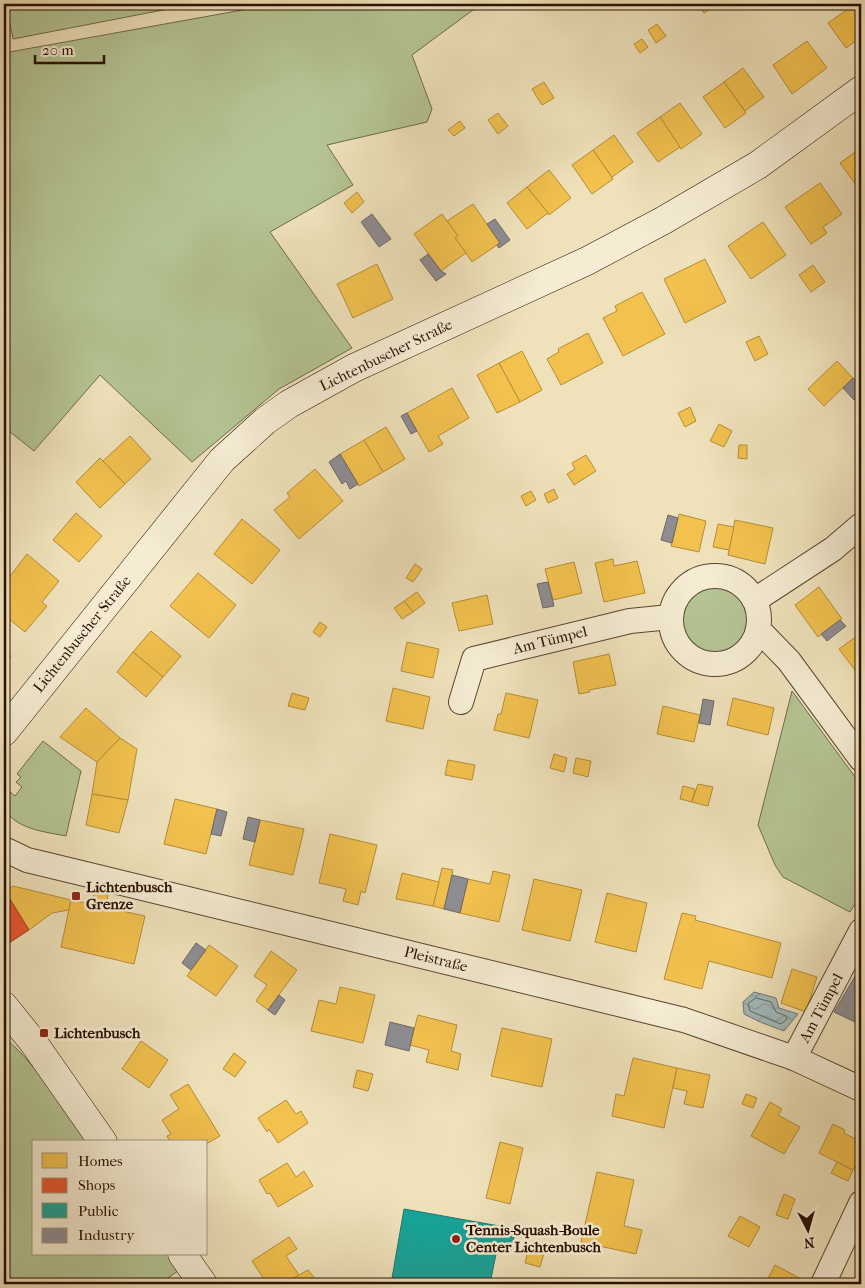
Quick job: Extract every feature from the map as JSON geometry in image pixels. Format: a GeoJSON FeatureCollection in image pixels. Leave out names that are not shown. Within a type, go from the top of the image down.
{"type":"FeatureCollection","features":[{"type":"Feature","properties":{"kind":"street","name":"Lichtenbuscher Straße"},"geometry":{"type":"LineString","coordinates":[[4,732],[222,460],[266,421],[289,404],[354,368],[587,261],[664,220],[758,165],[861,90]]}},
{"type":"Feature","properties":{"kind":"street"},"geometry":{"type":"LineString","coordinates":[[755,600],[833,549],[861,524]]}},
{"type":"Feature","properties":{"kind":"street"},"geometry":{"type":"LineString","coordinates":[[707,576],[722,576],[735,580],[747,589],[755,600],[759,615],[758,629],[753,643],[743,654],[730,662],[716,665],[701,662],[688,656],[678,645],[672,631],[670,616],[674,602],[682,590],[693,581],[707,576]]}},
{"type":"Feature","properties":{"kind":"street","name":"Am Tümpel"},"geometry":{"type":"LineString","coordinates":[[461,702],[474,659],[630,621],[670,616]]}},
{"type":"Feature","properties":{"kind":"street"},"geometry":{"type":"LineString","coordinates":[[758,629],[789,661],[861,759]]}},
{"type":"Feature","properties":{"kind":"street","name":"Pleistraße"},"geometry":{"type":"LineString","coordinates":[[4,849],[27,860],[81,874],[684,1020],[794,1058],[861,1089]]}},
{"type":"Feature","properties":{"kind":"street","name":"Am Tümpel"},"geometry":{"type":"LineString","coordinates":[[794,1058],[861,931]]}},
{"type":"Feature","properties":{"kind":"street"},"geometry":{"type":"LineString","coordinates":[[4,1006],[33,1042],[102,1140]]}},
{"type":"Feature","properties":{"kind":"street"},"geometry":{"type":"LineString","coordinates":[[823,1284],[861,1203]]}},
{"type":"Feature","properties":{"kind":"street"},"geometry":{"type":"LineString","coordinates":[[183,1256],[203,1284]]}},
{"type":"Feature","properties":{"kind":"green space"},"geometry":{"type":"Polygon","coordinates":[[[6,4],[194,4],[13,39],[6,4]]]}},
{"type":"Feature","properties":{"kind":"green space"},"geometry":{"type":"Polygon","coordinates":[[[247,4],[481,4],[412,55],[432,109],[427,122],[327,145],[353,185],[270,232],[352,348],[279,389],[192,462],[100,375],[34,451],[4,427],[4,53],[248,9],[247,4]]]}},
{"type":"Feature","properties":{"kind":"green space"},"geometry":{"type":"Polygon","coordinates":[[[715,587],[728,590],[738,597],[745,607],[748,620],[745,633],[738,643],[728,650],[715,653],[702,650],[692,643],[685,633],[682,620],[685,607],[692,597],[702,590],[715,587]]]}},
{"type":"Feature","properties":{"kind":"green space"},"geometry":{"type":"Polygon","coordinates":[[[792,691],[861,785],[861,894],[850,912],[783,877],[775,865],[758,825],[792,691]]]}},
{"type":"Feature","properties":{"kind":"green space"},"geometry":{"type":"Polygon","coordinates":[[[43,741],[81,771],[66,836],[22,825],[8,814],[3,805],[4,787],[15,796],[22,787],[16,782],[21,777],[17,774],[43,741]]]}},
{"type":"Feature","properties":{"kind":"green space"},"geometry":{"type":"Polygon","coordinates":[[[4,1037],[64,1101],[91,1140],[32,1140],[32,1256],[169,1256],[179,1270],[160,1284],[4,1284],[4,1037]]]}},
{"type":"Feature","properties":{"kind":"water"},"geometry":{"type":"Polygon","coordinates":[[[754,992],[776,998],[779,1008],[798,1014],[784,1031],[744,1014],[743,1002],[754,992]]]}},
{"type":"Feature","properties":{"kind":"building: Homes"},"geometry":{"type":"Polygon","coordinates":[[[698,4],[711,4],[714,7],[704,13],[698,4]]]}},
{"type":"Feature","properties":{"kind":"building: Homes"},"geometry":{"type":"Polygon","coordinates":[[[855,4],[861,4],[861,37],[846,48],[828,23],[855,4]]]}},
{"type":"Feature","properties":{"kind":"building: Homes"},"geometry":{"type":"Polygon","coordinates":[[[657,24],[666,36],[656,43],[648,30],[657,24]]]}},
{"type":"Feature","properties":{"kind":"building: Homes"},"geometry":{"type":"Polygon","coordinates":[[[642,39],[648,47],[640,53],[634,44],[642,39]]]}},
{"type":"Feature","properties":{"kind":"building: Homes"},"geometry":{"type":"Polygon","coordinates":[[[807,41],[827,68],[792,94],[773,65],[807,41]]]}},
{"type":"Feature","properties":{"kind":"building: Homes"},"geometry":{"type":"Polygon","coordinates":[[[743,68],[764,97],[745,111],[724,82],[743,68]]]}},
{"type":"Feature","properties":{"kind":"building: Homes"},"geometry":{"type":"Polygon","coordinates":[[[544,82],[554,98],[542,105],[532,89],[544,82]]]}},
{"type":"Feature","properties":{"kind":"building: Homes"},"geometry":{"type":"Polygon","coordinates":[[[724,82],[746,113],[725,128],[703,97],[724,82]]]}},
{"type":"Feature","properties":{"kind":"building: Homes"},"geometry":{"type":"Polygon","coordinates":[[[680,103],[702,134],[681,149],[660,117],[680,103]]]}},
{"type":"Feature","properties":{"kind":"building: Homes"},"geometry":{"type":"Polygon","coordinates":[[[498,113],[508,126],[498,134],[488,120],[498,113]]]}},
{"type":"Feature","properties":{"kind":"building: Homes"},"geometry":{"type":"Polygon","coordinates":[[[660,117],[680,147],[658,162],[637,133],[660,117]]]}},
{"type":"Feature","properties":{"kind":"building: Homes"},"geometry":{"type":"Polygon","coordinates":[[[460,121],[465,128],[454,136],[448,130],[460,121]]]}},
{"type":"Feature","properties":{"kind":"building: Homes"},"geometry":{"type":"Polygon","coordinates":[[[614,135],[633,162],[612,177],[593,150],[614,135]]]}},
{"type":"Feature","properties":{"kind":"building: Homes"},"geometry":{"type":"Polygon","coordinates":[[[861,148],[861,188],[859,189],[840,163],[861,148]]]}},
{"type":"Feature","properties":{"kind":"building: Homes"},"geometry":{"type":"Polygon","coordinates":[[[593,150],[613,179],[592,194],[572,165],[593,150]]]}},
{"type":"Feature","properties":{"kind":"building: Homes"},"geometry":{"type":"Polygon","coordinates":[[[549,170],[571,198],[549,215],[527,187],[549,170]]]}},
{"type":"Feature","properties":{"kind":"building: Homes"},"geometry":{"type":"Polygon","coordinates":[[[820,183],[842,214],[823,227],[827,233],[811,244],[785,207],[820,183]]]}},
{"type":"Feature","properties":{"kind":"building: Homes"},"geometry":{"type":"Polygon","coordinates":[[[527,187],[548,213],[527,229],[507,203],[527,187]]]}},
{"type":"Feature","properties":{"kind":"building: Homes"},"geometry":{"type":"Polygon","coordinates":[[[357,192],[364,202],[352,213],[344,203],[357,192]]]}},
{"type":"Feature","properties":{"kind":"building: Homes"},"geometry":{"type":"Polygon","coordinates":[[[473,204],[500,243],[472,262],[455,238],[458,236],[447,221],[473,204]]]}},
{"type":"Feature","properties":{"kind":"building: Homes"},"geometry":{"type":"Polygon","coordinates":[[[442,214],[458,236],[455,238],[466,253],[441,271],[414,234],[442,214]]]}},
{"type":"Feature","properties":{"kind":"building: Homes"},"geometry":{"type":"Polygon","coordinates":[[[763,222],[786,255],[751,279],[728,246],[763,222]]]}},
{"type":"Feature","properties":{"kind":"building: Homes"},"geometry":{"type":"Polygon","coordinates":[[[705,259],[726,302],[685,323],[664,279],[705,259]]]}},
{"type":"Feature","properties":{"kind":"building: Homes"},"geometry":{"type":"Polygon","coordinates":[[[377,264],[393,299],[353,318],[337,284],[377,264]]]}},
{"type":"Feature","properties":{"kind":"building: Homes"},"geometry":{"type":"Polygon","coordinates":[[[813,265],[825,282],[811,292],[799,275],[813,265]]]}},
{"type":"Feature","properties":{"kind":"building: Homes"},"geometry":{"type":"Polygon","coordinates":[[[642,292],[665,334],[623,356],[603,318],[617,311],[615,306],[642,292]]]}},
{"type":"Feature","properties":{"kind":"building: Homes"},"geometry":{"type":"Polygon","coordinates":[[[588,333],[603,363],[561,385],[547,359],[559,352],[558,349],[588,333]]]}},
{"type":"Feature","properties":{"kind":"building: Homes"},"geometry":{"type":"Polygon","coordinates":[[[759,336],[768,354],[755,361],[746,342],[759,336]]]}},
{"type":"Feature","properties":{"kind":"building: Homes"},"geometry":{"type":"Polygon","coordinates":[[[522,351],[542,390],[520,402],[499,363],[522,351]]]}},
{"type":"Feature","properties":{"kind":"building: Homes"},"geometry":{"type":"Polygon","coordinates":[[[837,361],[853,378],[824,406],[808,389],[837,361]]]}},
{"type":"Feature","properties":{"kind":"building: Homes"},"geometry":{"type":"Polygon","coordinates":[[[499,363],[520,402],[497,413],[477,375],[499,363]]]}},
{"type":"Feature","properties":{"kind":"building: Homes"},"geometry":{"type":"Polygon","coordinates":[[[452,388],[469,418],[438,436],[443,444],[429,452],[407,413],[452,388]]]}},
{"type":"Feature","properties":{"kind":"building: Homes"},"geometry":{"type":"Polygon","coordinates":[[[690,407],[696,421],[685,427],[678,413],[690,407]]]}},
{"type":"Feature","properties":{"kind":"building: Homes"},"geometry":{"type":"Polygon","coordinates":[[[719,424],[732,431],[724,447],[710,441],[719,424]]]}},
{"type":"Feature","properties":{"kind":"building: Homes"},"geometry":{"type":"Polygon","coordinates":[[[386,427],[405,459],[383,472],[364,440],[386,427]]]}},
{"type":"Feature","properties":{"kind":"building: Homes"},"geometry":{"type":"Polygon","coordinates":[[[130,436],[151,459],[125,484],[103,461],[130,436]]]}},
{"type":"Feature","properties":{"kind":"building: Homes"},"geometry":{"type":"Polygon","coordinates":[[[364,440],[383,472],[359,486],[340,454],[364,440]]]}},
{"type":"Feature","properties":{"kind":"building: Homes"},"geometry":{"type":"Polygon","coordinates":[[[739,445],[747,445],[747,459],[738,458],[739,445]]]}},
{"type":"Feature","properties":{"kind":"building: Homes"},"geometry":{"type":"Polygon","coordinates":[[[586,455],[596,471],[574,485],[567,474],[575,469],[572,463],[586,455]]]}},
{"type":"Feature","properties":{"kind":"building: Homes"},"geometry":{"type":"Polygon","coordinates":[[[100,458],[125,484],[100,508],[76,482],[100,458]]]}},
{"type":"Feature","properties":{"kind":"building: Homes"},"geometry":{"type":"Polygon","coordinates":[[[315,469],[343,501],[299,539],[274,510],[290,497],[287,493],[315,469]]]}},
{"type":"Feature","properties":{"kind":"building: Homes"},"geometry":{"type":"Polygon","coordinates":[[[554,489],[558,498],[548,503],[544,494],[554,489]]]}},
{"type":"Feature","properties":{"kind":"building: Homes"},"geometry":{"type":"Polygon","coordinates":[[[531,491],[536,500],[526,506],[521,496],[531,491]]]}},
{"type":"Feature","properties":{"kind":"building: Homes"},"geometry":{"type":"Polygon","coordinates":[[[76,513],[102,536],[79,562],[53,540],[76,513]]]}},
{"type":"Feature","properties":{"kind":"building: Homes"},"geometry":{"type":"Polygon","coordinates":[[[679,514],[706,521],[699,552],[671,546],[679,514]]]}},
{"type":"Feature","properties":{"kind":"building: Homes"},"geometry":{"type":"Polygon","coordinates":[[[242,519],[280,550],[252,584],[214,554],[242,519]]]}},
{"type":"Feature","properties":{"kind":"building: Homes"},"geometry":{"type":"Polygon","coordinates":[[[735,520],[773,528],[765,564],[728,555],[735,520]]]}},
{"type":"Feature","properties":{"kind":"building: Homes"},"geometry":{"type":"Polygon","coordinates":[[[718,524],[734,527],[729,550],[713,547],[718,524]]]}},
{"type":"Feature","properties":{"kind":"building: Homes"},"geometry":{"type":"Polygon","coordinates":[[[27,554],[59,581],[42,602],[47,606],[25,632],[4,615],[4,584],[27,554]]]}},
{"type":"Feature","properties":{"kind":"building: Homes"},"geometry":{"type":"Polygon","coordinates":[[[613,559],[614,566],[637,561],[645,593],[604,602],[595,563],[613,559]]]}},
{"type":"Feature","properties":{"kind":"building: Homes"},"geometry":{"type":"Polygon","coordinates":[[[574,562],[582,593],[553,600],[545,569],[574,562]]]}},
{"type":"Feature","properties":{"kind":"building: Homes"},"geometry":{"type":"Polygon","coordinates":[[[415,564],[422,569],[413,582],[406,578],[415,564]]]}},
{"type":"Feature","properties":{"kind":"building: Homes"},"geometry":{"type":"Polygon","coordinates":[[[198,573],[236,605],[209,638],[170,606],[198,573]]]}},
{"type":"Feature","properties":{"kind":"building: Homes"},"geometry":{"type":"Polygon","coordinates":[[[819,587],[842,619],[818,637],[795,605],[819,587]]]}},
{"type":"Feature","properties":{"kind":"building: Homes"},"geometry":{"type":"Polygon","coordinates":[[[417,592],[425,603],[413,612],[404,601],[417,592]]]}},
{"type":"Feature","properties":{"kind":"building: Homes"},"geometry":{"type":"Polygon","coordinates":[[[487,595],[493,624],[459,631],[452,603],[487,595]]]}},
{"type":"Feature","properties":{"kind":"building: Homes"},"geometry":{"type":"Polygon","coordinates":[[[404,601],[413,612],[402,619],[394,608],[404,601]]]}},
{"type":"Feature","properties":{"kind":"building: Homes"},"geometry":{"type":"Polygon","coordinates":[[[320,622],[327,627],[320,637],[313,632],[320,622]]]}},
{"type":"Feature","properties":{"kind":"building: Homes"},"geometry":{"type":"Polygon","coordinates":[[[151,631],[181,656],[163,677],[133,652],[151,631]]]}},
{"type":"Feature","properties":{"kind":"building: Homes"},"geometry":{"type":"Polygon","coordinates":[[[861,633],[861,678],[839,649],[861,633]]]}},
{"type":"Feature","properties":{"kind":"building: Homes"},"geometry":{"type":"Polygon","coordinates":[[[407,642],[439,649],[433,678],[401,671],[407,642]]]}},
{"type":"Feature","properties":{"kind":"building: Homes"},"geometry":{"type":"Polygon","coordinates":[[[4,651],[11,656],[4,665],[4,651]]]}},
{"type":"Feature","properties":{"kind":"building: Homes"},"geometry":{"type":"Polygon","coordinates":[[[133,652],[163,677],[146,697],[117,672],[133,652]]]}},
{"type":"Feature","properties":{"kind":"building: Homes"},"geometry":{"type":"Polygon","coordinates":[[[609,654],[616,685],[589,690],[590,692],[579,694],[573,662],[609,654]]]}},
{"type":"Feature","properties":{"kind":"building: Homes"},"geometry":{"type":"Polygon","coordinates":[[[393,688],[430,697],[423,729],[386,721],[393,688]]]}},
{"type":"Feature","properties":{"kind":"building: Homes"},"geometry":{"type":"Polygon","coordinates":[[[292,693],[309,698],[305,710],[288,706],[292,693]]]}},
{"type":"Feature","properties":{"kind":"building: Homes"},"geometry":{"type":"Polygon","coordinates":[[[506,693],[538,700],[529,738],[494,730],[498,714],[501,714],[506,693]]]}},
{"type":"Feature","properties":{"kind":"building: Homes"},"geometry":{"type":"Polygon","coordinates":[[[733,698],[774,708],[768,735],[727,725],[733,698]]]}},
{"type":"Feature","properties":{"kind":"building: Homes"},"geometry":{"type":"Polygon","coordinates":[[[663,706],[700,715],[694,742],[657,734],[663,706]]]}},
{"type":"Feature","properties":{"kind":"building: Homes"},"geometry":{"type":"Polygon","coordinates":[[[86,708],[120,738],[97,762],[60,737],[86,708]]]}},
{"type":"Feature","properties":{"kind":"building: Homes"},"geometry":{"type":"Polygon","coordinates":[[[120,738],[137,749],[128,800],[92,794],[97,762],[120,738]]]}},
{"type":"Feature","properties":{"kind":"building: Homes"},"geometry":{"type":"Polygon","coordinates":[[[554,754],[567,758],[564,772],[550,768],[554,754]]]}},
{"type":"Feature","properties":{"kind":"building: Homes"},"geometry":{"type":"Polygon","coordinates":[[[576,758],[591,761],[588,777],[573,773],[576,758]]]}},
{"type":"Feature","properties":{"kind":"building: Homes"},"geometry":{"type":"Polygon","coordinates":[[[448,760],[475,765],[472,780],[445,775],[448,760]]]}},
{"type":"Feature","properties":{"kind":"building: Homes"},"geometry":{"type":"Polygon","coordinates":[[[698,784],[713,787],[708,806],[692,802],[698,784]]]}},
{"type":"Feature","properties":{"kind":"building: Homes"},"geometry":{"type":"Polygon","coordinates":[[[683,786],[695,789],[692,802],[680,799],[683,786]]]}},
{"type":"Feature","properties":{"kind":"building: Homes"},"geometry":{"type":"Polygon","coordinates":[[[92,794],[128,800],[119,833],[86,825],[92,794]]]}},
{"type":"Feature","properties":{"kind":"building: Homes"},"geometry":{"type":"Polygon","coordinates":[[[175,799],[217,809],[206,854],[164,844],[175,799]]]}},
{"type":"Feature","properties":{"kind":"building: Homes"},"geometry":{"type":"Polygon","coordinates":[[[260,820],[304,829],[293,875],[249,865],[260,820]]]}},
{"type":"Feature","properties":{"kind":"building: Homes"},"geometry":{"type":"Polygon","coordinates":[[[330,834],[377,845],[365,893],[361,891],[358,905],[343,901],[346,889],[319,883],[330,834]]]}},
{"type":"Feature","properties":{"kind":"building: Homes"},"geometry":{"type":"Polygon","coordinates":[[[442,868],[453,870],[444,909],[433,906],[442,868]]]}},
{"type":"Feature","properties":{"kind":"building: Homes"},"geometry":{"type":"Polygon","coordinates":[[[493,871],[510,875],[499,922],[460,913],[468,879],[490,884],[493,871]]]}},
{"type":"Feature","properties":{"kind":"building: Homes"},"geometry":{"type":"Polygon","coordinates":[[[402,873],[439,882],[433,906],[396,899],[402,873]]]}},
{"type":"Feature","properties":{"kind":"building: Homes"},"geometry":{"type":"Polygon","coordinates":[[[534,879],[582,890],[570,941],[522,930],[534,879]]]}},
{"type":"Feature","properties":{"kind":"building: Homes"},"geometry":{"type":"Polygon","coordinates":[[[13,886],[71,900],[69,910],[52,913],[29,930],[5,891],[13,886]]]}},
{"type":"Feature","properties":{"kind":"building: Homes"},"geometry":{"type":"Polygon","coordinates":[[[94,891],[108,895],[106,905],[92,902],[94,891]]]}},
{"type":"Feature","properties":{"kind":"building: Homes"},"geometry":{"type":"Polygon","coordinates":[[[607,893],[647,903],[636,952],[595,942],[607,893]]]}},
{"type":"Feature","properties":{"kind":"building: Homes"},"geometry":{"type":"Polygon","coordinates":[[[71,900],[145,916],[134,964],[61,947],[71,900]]]}},
{"type":"Feature","properties":{"kind":"building: Homes"},"geometry":{"type":"Polygon","coordinates":[[[682,913],[696,916],[695,920],[781,943],[772,978],[709,961],[702,989],[664,979],[682,913]]]}},
{"type":"Feature","properties":{"kind":"building: Homes"},"geometry":{"type":"Polygon","coordinates":[[[209,945],[238,966],[216,996],[187,976],[209,945]]]}},
{"type":"Feature","properties":{"kind":"building: Homes"},"geometry":{"type":"Polygon","coordinates":[[[271,951],[297,970],[268,1010],[256,1001],[267,985],[254,976],[271,951]]]}},
{"type":"Feature","properties":{"kind":"building: Homes"},"geometry":{"type":"Polygon","coordinates":[[[792,969],[817,977],[806,1012],[781,1003],[792,969]]]}},
{"type":"Feature","properties":{"kind":"building: Homes"},"geometry":{"type":"Polygon","coordinates":[[[340,987],[375,995],[363,1043],[311,1031],[319,1000],[336,1004],[340,987]]]}},
{"type":"Feature","properties":{"kind":"building: Homes"},"geometry":{"type":"Polygon","coordinates":[[[418,1015],[457,1025],[451,1051],[461,1054],[458,1070],[426,1062],[429,1050],[410,1045],[418,1015]]]}},
{"type":"Feature","properties":{"kind":"building: Homes"},"geometry":{"type":"Polygon","coordinates":[[[502,1028],[552,1039],[542,1087],[491,1076],[502,1028]]]}},
{"type":"Feature","properties":{"kind":"building: Homes"},"geometry":{"type":"Polygon","coordinates":[[[141,1041],[168,1060],[149,1088],[122,1069],[141,1041]]]}},
{"type":"Feature","properties":{"kind":"building: Homes"},"geometry":{"type":"Polygon","coordinates":[[[234,1053],[246,1062],[235,1077],[223,1069],[234,1053]]]}},
{"type":"Feature","properties":{"kind":"building: Homes"},"geometry":{"type":"Polygon","coordinates":[[[633,1058],[677,1068],[664,1128],[612,1116],[616,1094],[624,1096],[633,1058]]]}},
{"type":"Feature","properties":{"kind":"building: Homes"},"geometry":{"type":"Polygon","coordinates":[[[677,1068],[710,1075],[703,1108],[684,1104],[687,1091],[673,1088],[677,1068]]]}},
{"type":"Feature","properties":{"kind":"building: Homes"},"geometry":{"type":"Polygon","coordinates":[[[357,1070],[373,1074],[368,1091],[353,1087],[357,1070]]]}},
{"type":"Feature","properties":{"kind":"building: Homes"},"geometry":{"type":"Polygon","coordinates":[[[188,1084],[220,1136],[208,1143],[208,1140],[169,1140],[167,1136],[171,1134],[162,1120],[179,1109],[170,1095],[188,1084]]]}},
{"type":"Feature","properties":{"kind":"building: Homes"},"geometry":{"type":"Polygon","coordinates":[[[746,1094],[757,1098],[753,1108],[742,1104],[746,1094]]]}},
{"type":"Feature","properties":{"kind":"building: Homes"},"geometry":{"type":"Polygon","coordinates":[[[286,1100],[296,1114],[301,1111],[308,1123],[278,1143],[269,1129],[267,1132],[258,1118],[286,1100]]]}},
{"type":"Feature","properties":{"kind":"building: Homes"},"geometry":{"type":"Polygon","coordinates":[[[770,1102],[782,1109],[778,1115],[800,1127],[784,1154],[751,1136],[770,1102]]]}},
{"type":"Feature","properties":{"kind":"building: Homes"},"geometry":{"type":"Polygon","coordinates":[[[833,1124],[845,1130],[844,1133],[861,1142],[861,1153],[853,1170],[819,1153],[833,1124]]]}},
{"type":"Feature","properties":{"kind":"building: Homes"},"geometry":{"type":"Polygon","coordinates":[[[500,1142],[523,1148],[510,1204],[486,1198],[500,1142]]]}},
{"type":"Feature","properties":{"kind":"building: Homes"},"geometry":{"type":"Polygon","coordinates":[[[837,1162],[853,1170],[848,1181],[831,1173],[837,1162]]]}},
{"type":"Feature","properties":{"kind":"building: Homes"},"geometry":{"type":"Polygon","coordinates":[[[287,1163],[296,1177],[304,1171],[313,1186],[278,1207],[270,1193],[267,1194],[259,1180],[287,1163]]]}},
{"type":"Feature","properties":{"kind":"building: Homes"},"geometry":{"type":"Polygon","coordinates":[[[597,1172],[634,1180],[624,1226],[642,1230],[636,1254],[581,1242],[597,1172]]]}},
{"type":"Feature","properties":{"kind":"building: Homes"},"geometry":{"type":"Polygon","coordinates":[[[784,1194],[795,1199],[788,1219],[776,1215],[784,1194]]]}},
{"type":"Feature","properties":{"kind":"building: Homes"},"geometry":{"type":"Polygon","coordinates":[[[740,1216],[760,1227],[749,1247],[728,1236],[740,1216]]]}},
{"type":"Feature","properties":{"kind":"building: Homes"},"geometry":{"type":"Polygon","coordinates":[[[289,1237],[297,1249],[286,1256],[299,1275],[285,1284],[267,1284],[252,1261],[289,1237]]]}},
{"type":"Feature","properties":{"kind":"building: Homes"},"geometry":{"type":"Polygon","coordinates":[[[529,1246],[545,1250],[540,1267],[525,1263],[529,1246]]]}},
{"type":"Feature","properties":{"kind":"building: Homes"},"geometry":{"type":"Polygon","coordinates":[[[775,1265],[807,1282],[806,1284],[765,1284],[775,1265]]]}},
{"type":"Feature","properties":{"kind":"building: Homes"},"geometry":{"type":"Polygon","coordinates":[[[308,1270],[320,1284],[285,1284],[299,1275],[308,1270]]]}},
{"type":"Feature","properties":{"kind":"building: Shops"},"geometry":{"type":"Polygon","coordinates":[[[5,891],[29,930],[6,945],[4,942],[5,891]]]}},
{"type":"Feature","properties":{"kind":"building: Public","name":"Tennis-Squash-Boule Center Lichtenbusch"},"geometry":{"type":"Polygon","coordinates":[[[404,1209],[516,1229],[511,1251],[497,1249],[490,1284],[391,1284],[404,1209]]]}},
{"type":"Feature","properties":{"kind":"building: Industry"},"geometry":{"type":"Polygon","coordinates":[[[372,214],[391,239],[379,247],[361,222],[372,214]]]}},
{"type":"Feature","properties":{"kind":"building: Industry"},"geometry":{"type":"Polygon","coordinates":[[[495,219],[510,240],[499,248],[497,245],[500,243],[487,224],[495,219]]]}},
{"type":"Feature","properties":{"kind":"building: Industry"},"geometry":{"type":"Polygon","coordinates":[[[428,254],[441,271],[446,274],[436,281],[420,260],[428,254]]]}},
{"type":"Feature","properties":{"kind":"building: Industry"},"geometry":{"type":"Polygon","coordinates":[[[853,378],[861,386],[861,393],[854,400],[843,388],[853,378]]]}},
{"type":"Feature","properties":{"kind":"building: Industry"},"geometry":{"type":"Polygon","coordinates":[[[407,413],[417,431],[411,434],[401,416],[407,413]]]}},
{"type":"Feature","properties":{"kind":"building: Industry"},"geometry":{"type":"Polygon","coordinates":[[[340,454],[358,484],[350,489],[346,481],[342,484],[329,462],[340,454]]]}},
{"type":"Feature","properties":{"kind":"building: Industry"},"geometry":{"type":"Polygon","coordinates":[[[668,515],[678,518],[672,543],[661,540],[668,515]]]}},
{"type":"Feature","properties":{"kind":"building: Industry"},"geometry":{"type":"Polygon","coordinates":[[[548,582],[554,606],[543,608],[537,584],[548,582]]]}},
{"type":"Feature","properties":{"kind":"building: Industry"},"geometry":{"type":"Polygon","coordinates":[[[840,620],[846,626],[827,641],[821,634],[840,620]]]}},
{"type":"Feature","properties":{"kind":"building: Industry"},"geometry":{"type":"Polygon","coordinates":[[[703,699],[714,701],[710,725],[699,723],[703,699]]]}},
{"type":"Feature","properties":{"kind":"building: Industry"},"geometry":{"type":"Polygon","coordinates":[[[217,809],[227,812],[221,836],[211,834],[217,809]]]}},
{"type":"Feature","properties":{"kind":"building: Industry"},"geometry":{"type":"Polygon","coordinates":[[[248,817],[260,820],[255,842],[243,839],[248,817]]]}},
{"type":"Feature","properties":{"kind":"building: Industry"},"geometry":{"type":"Polygon","coordinates":[[[452,875],[468,879],[460,913],[444,909],[452,875]]]}},
{"type":"Feature","properties":{"kind":"building: Industry"},"geometry":{"type":"Polygon","coordinates":[[[196,943],[206,950],[191,970],[182,963],[196,943]]]}},
{"type":"Feature","properties":{"kind":"building: Industry"},"geometry":{"type":"Polygon","coordinates":[[[861,966],[861,1012],[855,1022],[834,1012],[861,966]]]}},
{"type":"Feature","properties":{"kind":"building: Industry"},"geometry":{"type":"Polygon","coordinates":[[[279,995],[285,1000],[275,1015],[268,1010],[279,995]]]}},
{"type":"Feature","properties":{"kind":"building: Industry"},"geometry":{"type":"Polygon","coordinates":[[[390,1022],[414,1028],[409,1051],[385,1045],[390,1022]]]}},
{"type":"Feature","properties":{"kind":"place","name":"Lichtenbusch Grenze"},"geometry":{"type":"Point","coordinates":[76,896]}},
{"type":"Feature","properties":{"kind":"place","name":"Lichtenbusch"},"geometry":{"type":"Point","coordinates":[44,1033]}},
{"type":"Feature","properties":{"kind":"place","name":"Tennis-Squash-Boule Center Lichtenbusch"},"geometry":{"type":"Point","coordinates":[456,1239]}}]}
